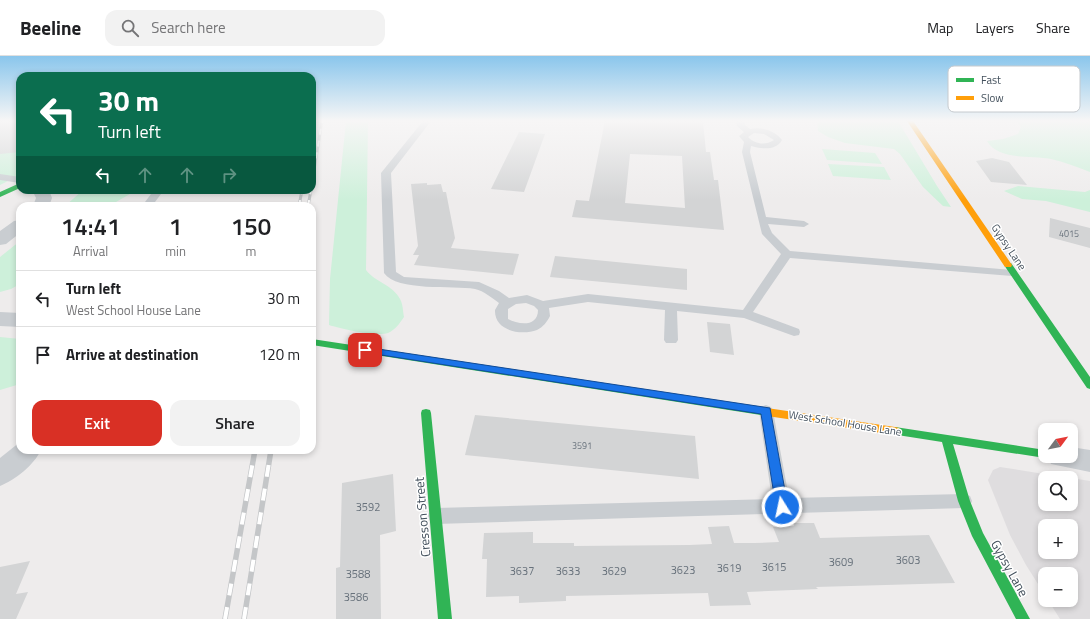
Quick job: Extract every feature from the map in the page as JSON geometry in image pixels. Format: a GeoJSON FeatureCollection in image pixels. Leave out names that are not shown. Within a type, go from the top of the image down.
{"type":"FeatureCollection","features":[{"type":"Feature","properties":{"kind":"street","name":"Gypsy Lane"},"geometry":{"type":"LineString","coordinates":[[928,147],[1012,273],[1090,385]]}},
{"type":"Feature","properties":{"kind":"street"},"geometry":{"type":"LineString","coordinates":[[0,195],[16,187]]}},
{"type":"Feature","properties":{"kind":"street"},"geometry":{"type":"LineString","coordinates":[[0,240],[16,228]]}},
{"type":"Feature","properties":{"kind":"street"},"geometry":{"type":"LineString","coordinates":[[0,319],[16,320]]}},
{"type":"Feature","properties":{"kind":"street","name":"West School House Lane"},"geometry":{"type":"LineString","coordinates":[[316,343],[1038,453]]}},
{"type":"Feature","properties":{"kind":"street","name":"Cresson Street"},"geometry":{"type":"LineString","coordinates":[[426,413],[445,619]]}},
{"type":"Feature","properties":{"kind":"street","name":"Gypsy Lane"},"geometry":{"type":"LineString","coordinates":[[946,438],[964,501],[978,536],[1023,619]]}},
{"type":"Feature","properties":{"kind":"street"},"geometry":{"type":"LineString","coordinates":[[0,474],[23,454]]}},
{"type":"Feature","properties":{"kind":"street"},"geometry":{"type":"LineString","coordinates":[[1078,459],[1090,461]]}},
{"type":"Feature","properties":{"kind":"lane"},"geometry":{"type":"LineString","coordinates":[[406,147],[386,173],[390,272],[394,277],[402,280],[479,286],[507,303]]}},
{"type":"Feature","properties":{"kind":"lane"},"geometry":{"type":"LineString","coordinates":[[747,147],[746,152],[762,220],[767,234],[787,254],[1012,273]]}},
{"type":"Feature","properties":{"kind":"lane"},"geometry":{"type":"LineString","coordinates":[[0,177],[16,179]]}},
{"type":"Feature","properties":{"kind":"lane"},"geometry":{"type":"LineString","coordinates":[[762,220],[804,224]]}},
{"type":"Feature","properties":{"kind":"lane"},"geometry":{"type":"LineString","coordinates":[[746,314],[787,254]]}},
{"type":"Feature","properties":{"kind":"lane"},"geometry":{"type":"LineString","coordinates":[[542,305],[546,314],[541,322],[530,328],[518,328],[506,324],[500,317],[502,307],[513,300],[528,299],[542,305],[588,298],[746,314],[794,332]]}},
{"type":"Feature","properties":{"kind":"lane"},"geometry":{"type":"LineString","coordinates":[[671,340],[672,306]]}},
{"type":"Feature","properties":{"kind":"lane"},"geometry":{"type":"LineString","coordinates":[[766,411],[782,507]]}},
{"type":"Feature","properties":{"kind":"lane"},"geometry":{"type":"LineString","coordinates":[[436,516],[964,501]]}},
{"type":"Feature","properties":{"kind":"shaded area"},"geometry":{"type":"Polygon","coordinates":[[[1000,467],[1038,473],[1038,511],[1078,511],[1078,479],[1090,481],[1090,619],[1060,619],[1052,607],[1078,607],[1078,567],[1038,567],[1038,584],[1010,535],[988,480],[993,470],[1000,467]]]}},
{"type":"Feature","properties":{"kind":"green space"},"geometry":{"type":"Polygon","coordinates":[[[0,147],[16,147],[16,177],[0,185],[0,147]]]}},
{"type":"Feature","properties":{"kind":"green space"},"geometry":{"type":"Polygon","coordinates":[[[343,147],[368,147],[366,270],[374,278],[397,294],[402,303],[404,317],[391,332],[383,334],[367,333],[329,325],[330,279],[343,147]]]}},
{"type":"Feature","properties":{"kind":"green space"},"geometry":{"type":"Polygon","coordinates":[[[880,147],[914,147],[951,207],[943,206],[923,187],[900,154],[894,149],[880,147]]]}},
{"type":"Feature","properties":{"kind":"green space"},"geometry":{"type":"Polygon","coordinates":[[[992,147],[1090,147],[1090,172],[1051,159],[1016,156],[999,152],[992,147]]]}},
{"type":"Feature","properties":{"kind":"green space"},"geometry":{"type":"Polygon","coordinates":[[[822,149],[875,153],[882,164],[827,160],[822,149]]]}},
{"type":"Feature","properties":{"kind":"green space"},"geometry":{"type":"Polygon","coordinates":[[[828,164],[884,167],[891,180],[833,176],[828,164]]]}},
{"type":"Feature","properties":{"kind":"green space"},"geometry":{"type":"Polygon","coordinates":[[[1018,186],[1085,192],[1090,190],[1090,212],[1046,201],[1022,199],[1004,191],[1018,186]]]}},
{"type":"Feature","properties":{"kind":"green space"},"geometry":{"type":"Polygon","coordinates":[[[78,194],[130,194],[116,202],[70,202],[78,194]]]}},
{"type":"Feature","properties":{"kind":"green space"},"geometry":{"type":"Polygon","coordinates":[[[16,244],[16,286],[0,292],[0,257],[16,244]]]}},
{"type":"Feature","properties":{"kind":"green space"},"geometry":{"type":"Polygon","coordinates":[[[0,337],[16,339],[16,385],[0,390],[0,337]]]}},
{"type":"Feature","properties":{"kind":"building"},"geometry":{"type":"Polygon","coordinates":[[[0,147],[16,147],[16,152],[0,154],[0,147]]]}},
{"type":"Feature","properties":{"kind":"building"},"geometry":{"type":"Polygon","coordinates":[[[511,147],[540,147],[524,192],[491,189],[511,147]]]}},
{"type":"Feature","properties":{"kind":"building"},"geometry":{"type":"Polygon","coordinates":[[[600,147],[706,147],[706,152],[710,152],[714,180],[718,180],[724,230],[572,217],[576,200],[589,201],[600,147]],[[630,154],[625,203],[685,208],[682,156],[630,154]]]}},
{"type":"Feature","properties":{"kind":"building"},"geometry":{"type":"Polygon","coordinates":[[[992,158],[1009,162],[1027,185],[991,182],[976,161],[992,158]]]}},
{"type":"Feature","properties":{"kind":"building"},"geometry":{"type":"Polygon","coordinates":[[[427,183],[427,185],[441,184],[443,192],[446,192],[455,238],[451,248],[519,254],[513,275],[414,265],[419,255],[413,255],[418,246],[411,184],[427,183]]]}},
{"type":"Feature","properties":{"kind":"building"},"geometry":{"type":"Polygon","coordinates":[[[1050,218],[1090,228],[1090,248],[1049,237],[1050,218]]]}},
{"type":"Feature","properties":{"kind":"building"},"geometry":{"type":"Polygon","coordinates":[[[555,256],[687,269],[687,290],[550,277],[555,256]]]}},
{"type":"Feature","properties":{"kind":"building"},"geometry":{"type":"Polygon","coordinates":[[[707,322],[730,324],[734,355],[710,352],[707,322]]]}},
{"type":"Feature","properties":{"kind":"building"},"geometry":{"type":"Polygon","coordinates":[[[475,415],[695,436],[699,479],[465,455],[475,415]]]}},
{"type":"Feature","properties":{"kind":"building"},"geometry":{"type":"Polygon","coordinates":[[[393,474],[396,531],[380,535],[381,619],[336,619],[336,568],[340,567],[342,483],[393,474]]]}},
{"type":"Feature","properties":{"kind":"building"},"geometry":{"type":"Polygon","coordinates":[[[793,523],[814,523],[820,538],[929,535],[955,583],[816,587],[818,589],[747,592],[751,605],[710,606],[708,593],[566,596],[566,601],[519,603],[519,596],[486,597],[487,559],[482,559],[484,533],[533,532],[533,543],[574,543],[574,546],[689,545],[712,544],[708,527],[729,526],[734,543],[755,543],[779,542],[773,527],[794,526],[793,523]]]}},
{"type":"Feature","properties":{"kind":"building"},"geometry":{"type":"Polygon","coordinates":[[[30,561],[16,594],[28,592],[16,619],[0,619],[0,567],[30,561]]]}},
{"type":"Feature","properties":{"kind":"railway"},"geometry":{"type":"LineString","coordinates":[[316,158],[318,147]]}},
{"type":"Feature","properties":{"kind":"railway"},"geometry":{"type":"LineString","coordinates":[[300,202],[301,194]]}},
{"type":"Feature","properties":{"kind":"railway"},"geometry":{"type":"LineString","coordinates":[[309,202],[310,194]]}},
{"type":"Feature","properties":{"kind":"railway"},"geometry":{"type":"LineString","coordinates":[[225,619],[254,454]]}},
{"type":"Feature","properties":{"kind":"railway"},"geometry":{"type":"LineString","coordinates":[[244,619],[270,454]]}},
{"type":"Feature","properties":{"kind":"traffic: fast"},"geometry":{"type":"LineString","coordinates":[[0,195],[16,187]]}},
{"type":"Feature","properties":{"kind":"traffic: fast"},"geometry":{"type":"LineString","coordinates":[[1008,265],[1090,385]]}},
{"type":"Feature","properties":{"kind":"traffic: fast"},"geometry":{"type":"LineString","coordinates":[[316,343],[767,412]]}},
{"type":"Feature","properties":{"kind":"traffic: fast"},"geometry":{"type":"LineString","coordinates":[[426,413],[445,619]]}},
{"type":"Feature","properties":{"kind":"traffic: fast"},"geometry":{"type":"LineString","coordinates":[[895,431],[1038,453]]}},
{"type":"Feature","properties":{"kind":"traffic: fast"},"geometry":{"type":"LineString","coordinates":[[946,438],[964,501],[978,536],[1023,619]]}},
{"type":"Feature","properties":{"kind":"traffic: slow"},"geometry":{"type":"LineString","coordinates":[[928,147],[1008,265]]}},
{"type":"Feature","properties":{"kind":"traffic: slow"},"geometry":{"type":"LineString","coordinates":[[767,412],[895,431]]}},
{"type":"Feature","properties":{"kind":"route"},"geometry":{"type":"LineString","coordinates":[[365,350],[766,411],[767,425],[782,507]]}}]}
